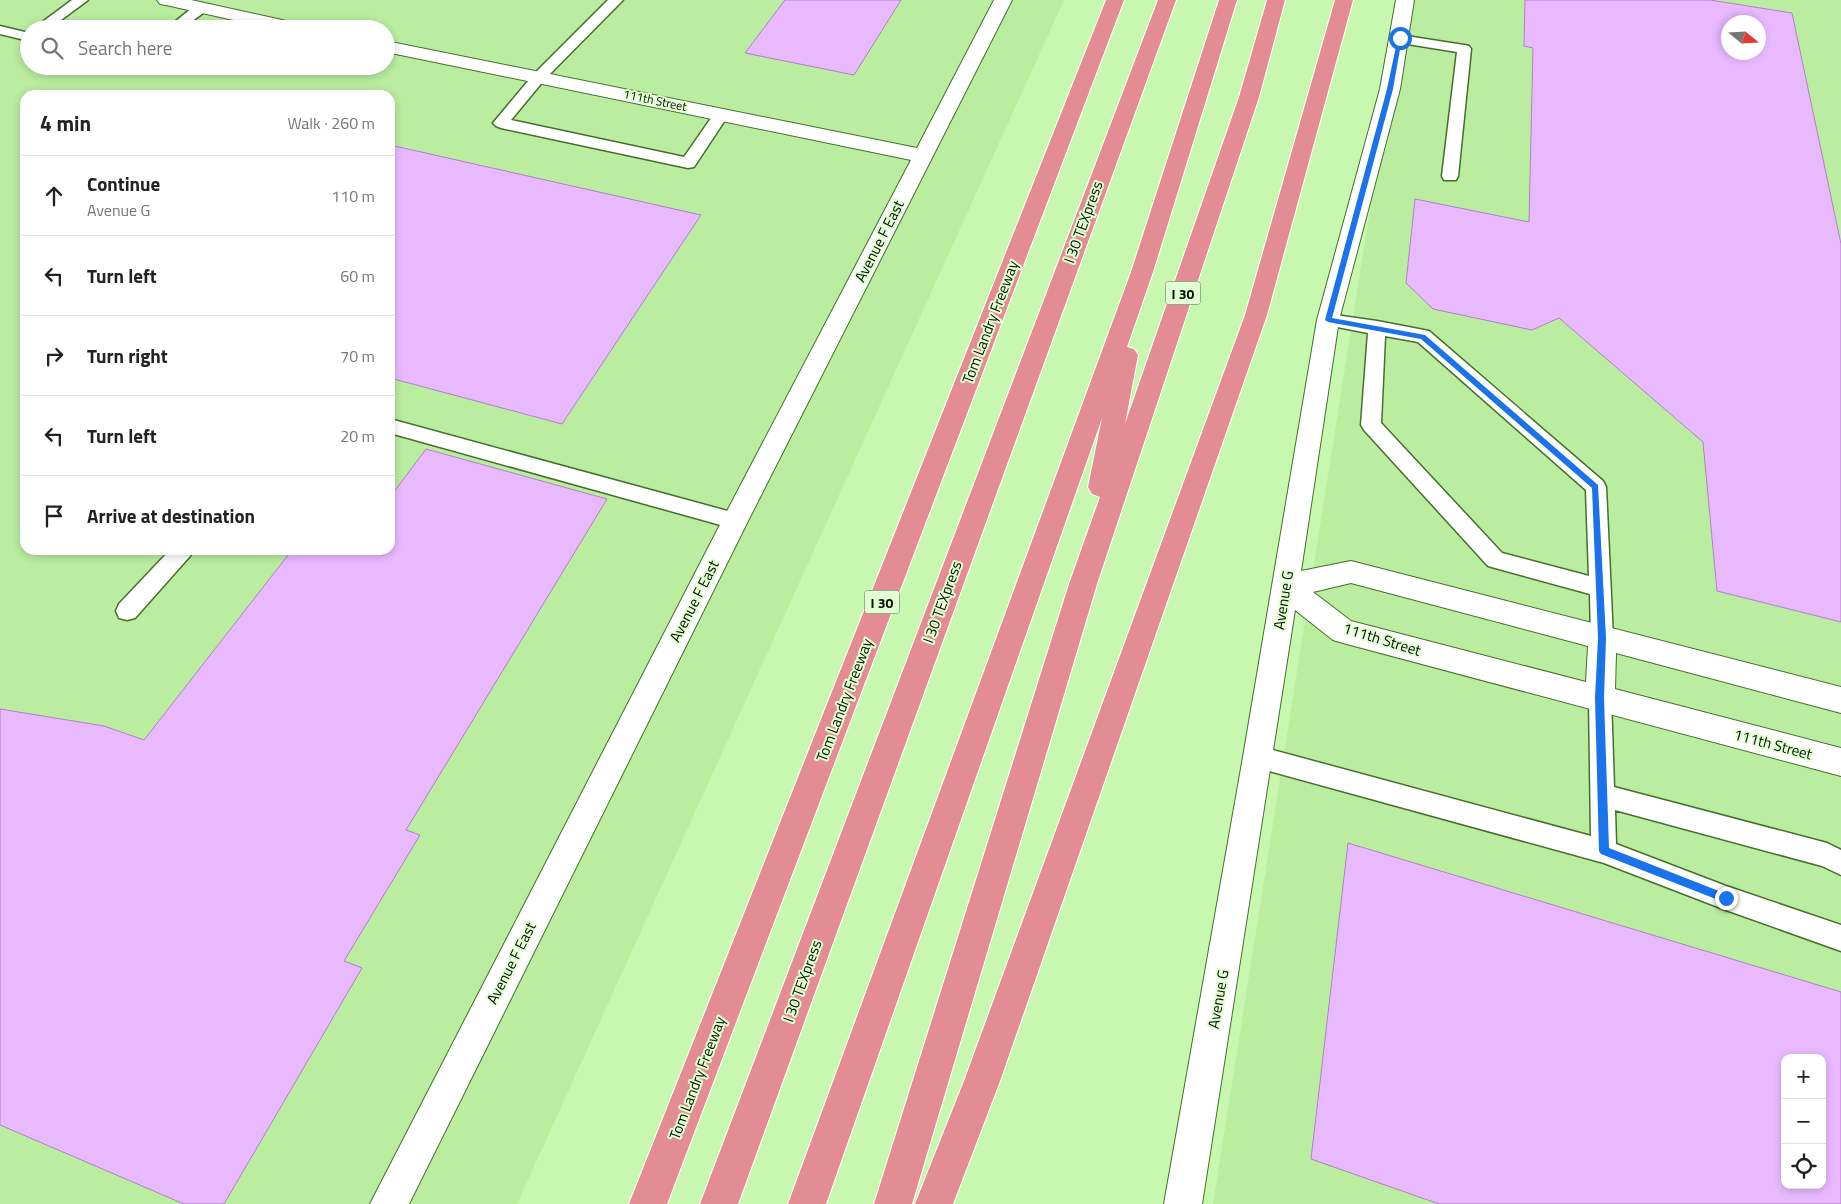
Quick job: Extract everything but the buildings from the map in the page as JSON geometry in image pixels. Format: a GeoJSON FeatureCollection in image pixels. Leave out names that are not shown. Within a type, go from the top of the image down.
{"type":"FeatureCollection","features":[{"type":"Feature","properties":{"kind":"highway","name":"Tom Landry Freeway"},"geometry":{"type":"LineString","coordinates":[[648,1204],[1115,0]]}},
{"type":"Feature","properties":{"kind":"highway","name":"I 30 TEXpress"},"geometry":{"type":"LineString","coordinates":[[719,1204],[1167,0]]}},
{"type":"Feature","properties":{"kind":"highway"},"geometry":{"type":"LineString","coordinates":[[807,1204],[1142,272],[1228,0]]}},
{"type":"Feature","properties":{"kind":"highway","name":"I 30"},"geometry":{"type":"LineString","coordinates":[[893,1204],[1083,584],[1249,97],[1276,0]]}},
{"type":"Feature","properties":{"kind":"highway"},"geometry":{"type":"LineString","coordinates":[[934,1204],[982,1081],[1256,315],[1344,0]]}},
{"type":"Feature","properties":{"kind":"highway"},"geometry":{"type":"LineString","coordinates":[[1083,584],[1142,272]]}},
{"type":"Feature","properties":{"kind":"street"},"geometry":{"type":"LineString","coordinates":[[166,0],[260,20]]}},
{"type":"Feature","properties":{"kind":"street","name":"Avenue F East"},"geometry":{"type":"LineString","coordinates":[[389,1204],[734,521],[1003,0]]}},
{"type":"Feature","properties":{"kind":"street","name":"Avenue G"},"geometry":{"type":"LineString","coordinates":[[1183,1204],[1286,586],[1328,320],[1390,89],[1405,0]]}},
{"type":"Feature","properties":{"kind":"street","name":"111th Street"},"geometry":{"type":"LineString","coordinates":[[395,48],[924,156]]}},
{"type":"Feature","properties":{"kind":"street"},"geometry":{"type":"LineString","coordinates":[[1286,586],[1351,572],[1841,700]]}},
{"type":"Feature","properties":{"kind":"street","name":"111th Street"},"geometry":{"type":"LineString","coordinates":[[1286,586],[1343,631],[1841,762]]}},
{"type":"Feature","properties":{"kind":"street"},"geometry":{"type":"LineString","coordinates":[[1600,698],[1602,638]]}},
{"type":"Feature","properties":{"kind":"lane"},"geometry":{"type":"LineString","coordinates":[[53,20],[81,0]]}},
{"type":"Feature","properties":{"kind":"lane"},"geometry":{"type":"LineString","coordinates":[[616,0],[540,77],[501,123],[688,164],[722,114]]}},
{"type":"Feature","properties":{"kind":"lane"},"geometry":{"type":"LineString","coordinates":[[185,20],[202,7]]}},
{"type":"Feature","properties":{"kind":"lane"},"geometry":{"type":"LineString","coordinates":[[0,30],[20,34]]}},
{"type":"Feature","properties":{"kind":"lane"},"geometry":{"type":"LineString","coordinates":[[1400,38],[1464,49],[1450,176]]}},
{"type":"Feature","properties":{"kind":"lane"},"geometry":{"type":"LineString","coordinates":[[1328,320],[1423,336],[1596,487],[1602,638]]}},
{"type":"Feature","properties":{"kind":"lane"},"geometry":{"type":"LineString","coordinates":[[1377,327],[1371,424],[1495,560],[1600,588]]}},
{"type":"Feature","properties":{"kind":"lane"},"geometry":{"type":"LineString","coordinates":[[395,427],[734,521]]}},
{"type":"Feature","properties":{"kind":"lane"},"geometry":{"type":"LineString","coordinates":[[127,612],[178,555]]}},
{"type":"Feature","properties":{"kind":"lane"},"geometry":{"type":"LineString","coordinates":[[1600,698],[1604,851]]}},
{"type":"Feature","properties":{"kind":"lane"},"geometry":{"type":"LineString","coordinates":[[1258,756],[1604,851],[1726,898],[1841,938]]}},
{"type":"Feature","properties":{"kind":"lane"},"geometry":{"type":"LineString","coordinates":[[1603,795],[1827,855],[1841,863]]}},
{"type":"Feature","properties":{"kind":"shaded area"},"geometry":{"type":"Polygon","coordinates":[[[0,0],[1064,0],[517,1204],[0,1204],[0,0]]]}},
{"type":"Feature","properties":{"kind":"shaded area"},"geometry":{"type":"Polygon","coordinates":[[[1403,0],[1841,0],[1841,1204],[1213,1204],[1403,0]]]}},
{"type":"Feature","properties":{"kind":"route"},"geometry":{"type":"LineString","coordinates":[[1400,38],[1390,89],[1328,320],[1423,336],[1596,487],[1602,638],[1600,698],[1604,851],[1726,898]]}}]}
